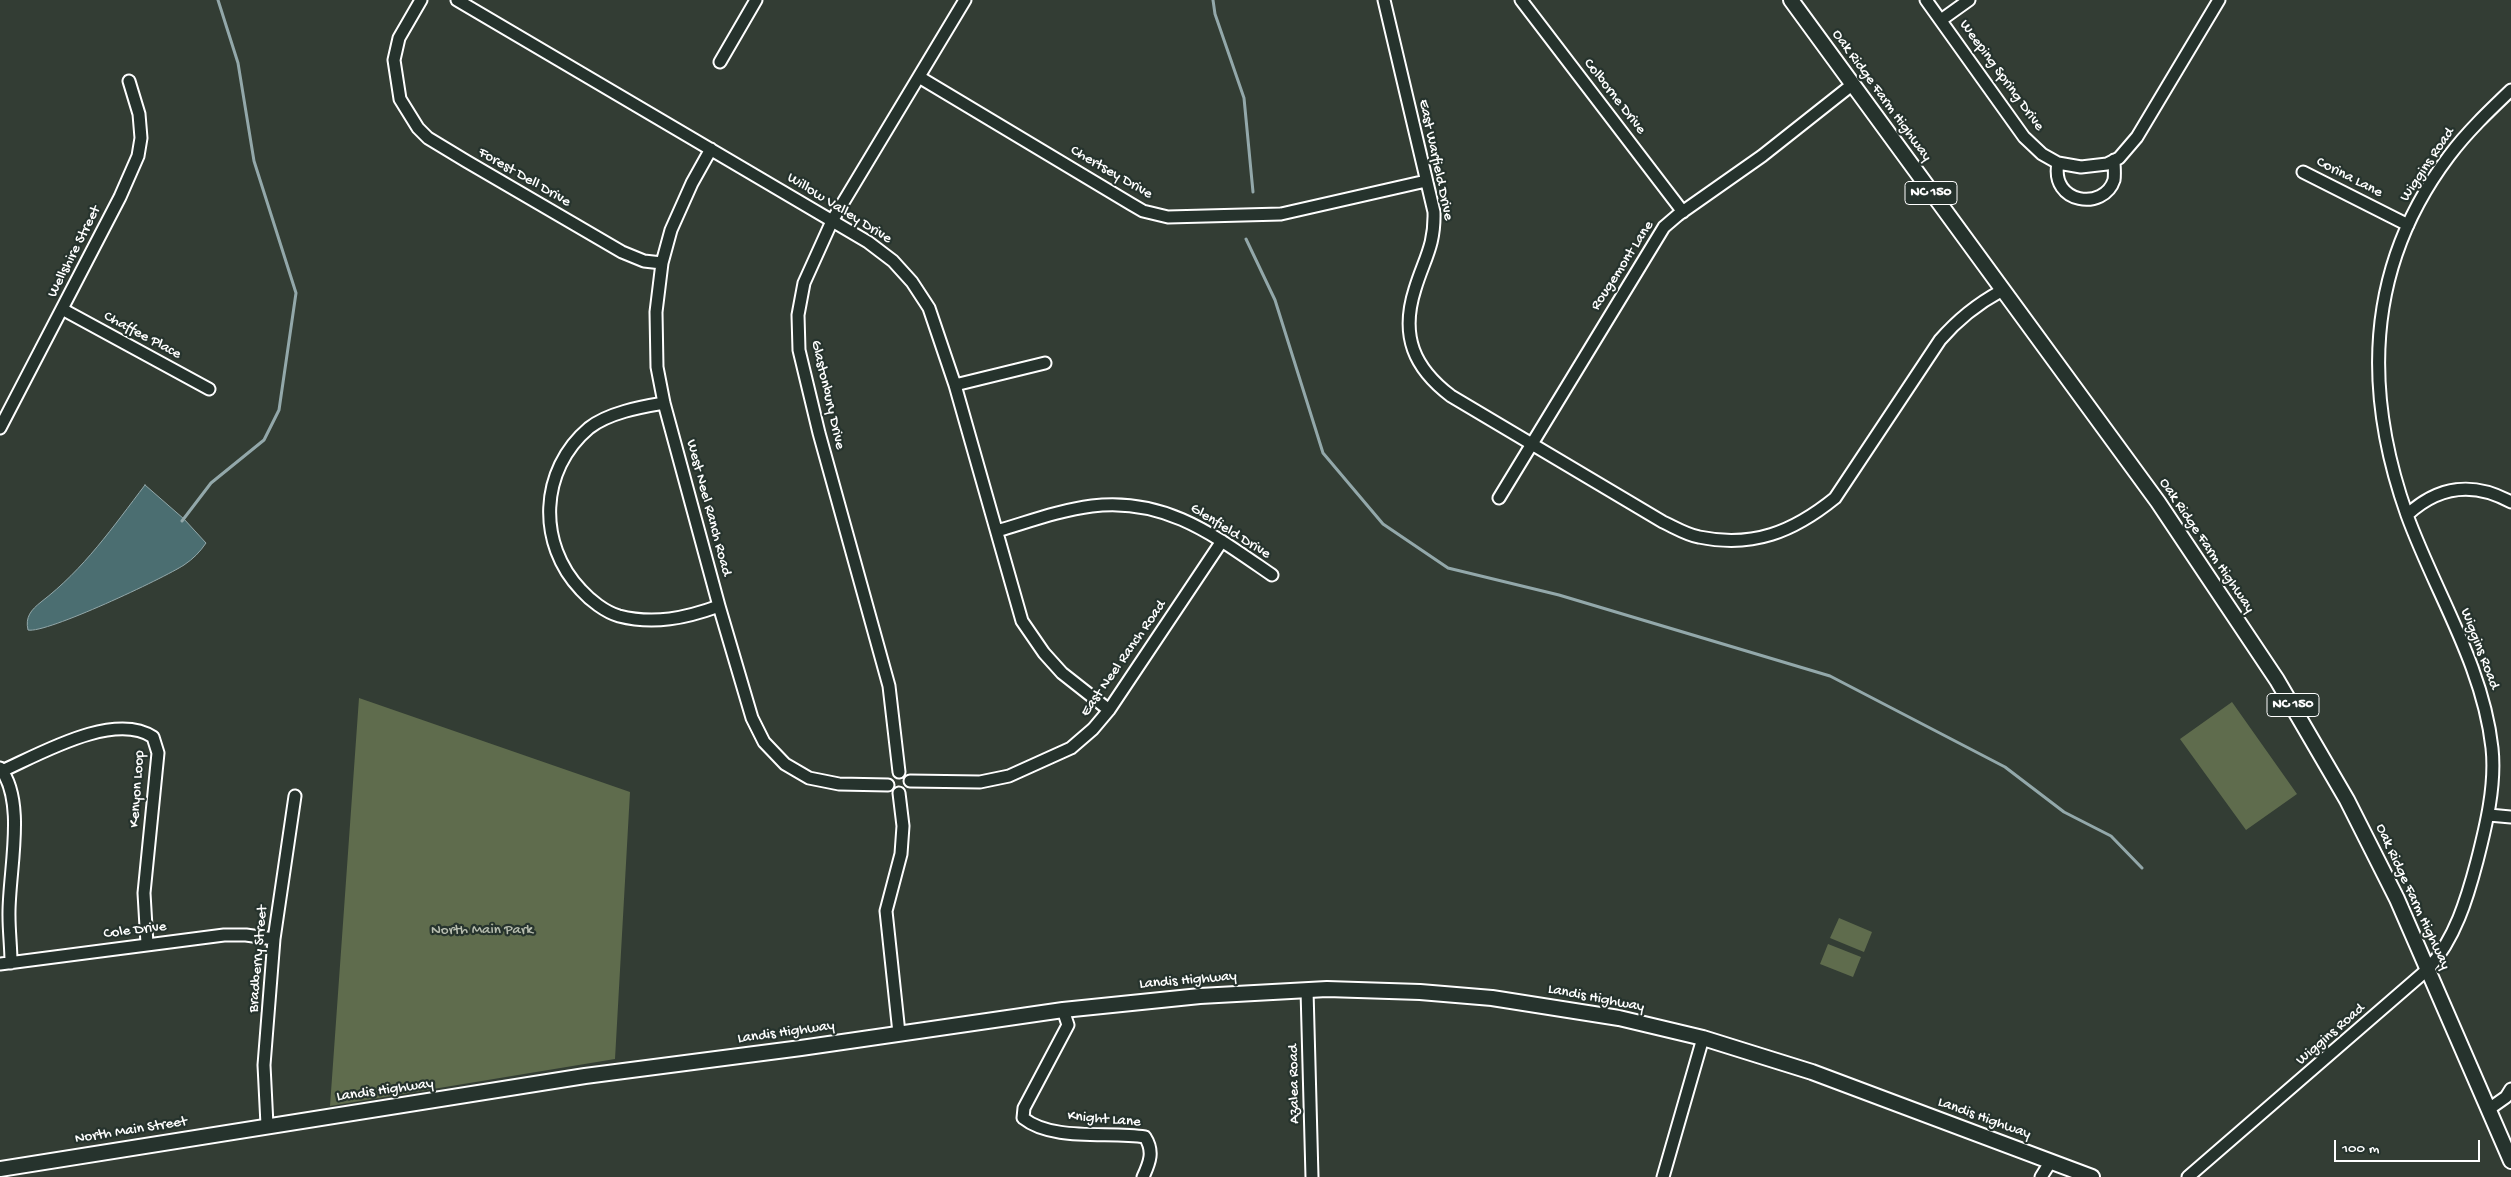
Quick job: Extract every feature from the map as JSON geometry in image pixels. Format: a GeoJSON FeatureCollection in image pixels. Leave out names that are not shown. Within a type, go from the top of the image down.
{"type":"FeatureCollection","features":[{"type":"Feature","properties":{"kind":"main road","name":"Oak Ridge Farm Highway"},"geometry":{"type":"LineString","coordinates":[[1794,1],[2002,290],[2158,502],[2277,680],[2351,808],[2397,899],[2511,1161]]}},
{"type":"Feature","properties":{"kind":"main road","name":"Landis Highway"},"geometry":{"type":"LineString","coordinates":[[268,1125],[585,1076],[1063,1010],[1157,999],[1307,990],[1400,991],[1492,998],[1619,1018],[1703,1038],[1786,1063],[2092,1177]]}},
{"type":"Feature","properties":{"kind":"main road","name":"North Main Street"},"geometry":{"type":"LineString","coordinates":[[0,1169],[268,1125]]}},
{"type":"Feature","properties":{"kind":"street","name":"Forest Dell Drive"},"geometry":{"type":"LineString","coordinates":[[421,0],[399,38],[394,60],[400,99],[408,114],[428,138],[622,252],[644,261],[662,263]]}},
{"type":"Feature","properties":{"kind":"street","name":"Willow Valley Drive"},"geometry":{"type":"LineString","coordinates":[[457,0],[868,242],[893,261],[912,282],[929,308],[955,385],[1022,621],[1044,654],[1062,673],[1109,710]]}},
{"type":"Feature","properties":{"kind":"street","name":"Glastonbury Drive"},"geometry":{"type":"LineString","coordinates":[[899,772],[889,686],[818,433],[798,350],[798,315],[804,283],[832,221],[965,0]]}},
{"type":"Feature","properties":{"kind":"street","name":"East Warfield Drive"},"geometry":{"type":"LineString","coordinates":[[1384,0],[1434,212],[1434,232],[1429,254],[1410,306],[1410,335],[1416,358],[1432,381],[1452,396],[1663,522],[1697,537],[1727,541],[1754,540],[1785,530],[1811,518],[1835,498],[1940,340],[1954,323],[1980,302],[2002,290]]}},
{"type":"Feature","properties":{"kind":"street","name":"Colborne Drive"},"geometry":{"type":"LineString","coordinates":[[1521,0],[1683,212]]}},
{"type":"Feature","properties":{"kind":"street","name":"Weeping Spring Drive"},"geometry":{"type":"LineString","coordinates":[[1926,0],[2024,137],[2042,154],[2058,163],[2081,167],[2107,164],[2114,160]]}},
{"type":"Feature","properties":{"kind":"street"},"geometry":{"type":"LineString","coordinates":[[1941,20],[1969,0]]}},
{"type":"Feature","properties":{"kind":"street"},"geometry":{"type":"LineString","coordinates":[[2058,163],[2056,172],[2058,183],[2069,195],[2080,199],[2094,199],[2105,193],[2112,185],[2114,178],[2114,160],[2137,137],[2219,0]]}},
{"type":"Feature","properties":{"kind":"street"},"geometry":{"type":"LineString","coordinates":[[720,62],[753,1]]}},
{"type":"Feature","properties":{"kind":"street","name":"Chertsey Drive"},"geometry":{"type":"LineString","coordinates":[[920,77],[1131,204],[1168,217],[1281,214],[1426,181]]}},
{"type":"Feature","properties":{"kind":"street","name":"Wellshire Street"},"geometry":{"type":"LineString","coordinates":[[0,428],[129,178],[138,156],[141,138],[139,114],[129,81]]}},
{"type":"Feature","properties":{"kind":"street","name":"Rougemont Lane"},"geometry":{"type":"LineString","coordinates":[[1499,498],[1664,228],[1683,212],[1762,156],[1853,84]]}},
{"type":"Feature","properties":{"kind":"street","name":"Wiggins Road"},"geometry":{"type":"LineString","coordinates":[[2188,1177],[2428,969],[2436,960],[2466,904],[2489,815],[2493,750],[2483,698],[2456,628],[2407,515],[2392,460],[2376,368],[2379,321],[2384,296],[2394,260],[2408,225],[2431,182],[2448,158],[2478,122],[2511,90]]}},
{"type":"Feature","properties":{"kind":"street","name":"West Neel Ranch Road"},"geometry":{"type":"LineString","coordinates":[[711,149],[684,198],[670,230],[662,263],[656,312],[657,367],[664,403],[719,606],[752,718],[764,742],[784,764],[809,778],[839,784],[888,784]]}},
{"type":"Feature","properties":{"kind":"street","name":"Corina Lane"},"geometry":{"type":"LineString","coordinates":[[2303,172],[2408,225]]}},
{"type":"Feature","properties":{"kind":"street","name":"Chaffee Place"},"geometry":{"type":"LineString","coordinates":[[62,309],[209,389]]}},
{"type":"Feature","properties":{"kind":"street"},"geometry":{"type":"LineString","coordinates":[[955,385],[1045,363]]}},
{"type":"Feature","properties":{"kind":"street"},"geometry":{"type":"LineString","coordinates":[[664,403],[640,408],[599,422],[569,448],[556,473],[548,509],[554,548],[567,576],[590,600],[617,615],[650,621],[686,618],[719,606]]}},
{"type":"Feature","properties":{"kind":"street"},"geometry":{"type":"LineString","coordinates":[[2407,515],[2420,502],[2446,490],[2470,489],[2502,497],[2511,502]]}},
{"type":"Feature","properties":{"kind":"street","name":"Glenfield Drive"},"geometry":{"type":"LineString","coordinates":[[997,531],[1075,509],[1120,505],[1147,508],[1171,514],[1222,541],[1272,575]]}},
{"type":"Feature","properties":{"kind":"street","name":"East Neel Ranch Road"},"geometry":{"type":"LineString","coordinates":[[910,780],[980,782],[1009,776],[1071,748],[1093,729],[1109,710],[1222,541]]}},
{"type":"Feature","properties":{"kind":"street","name":"Kenyon Loop"},"geometry":{"type":"LineString","coordinates":[[1,769],[91,732],[123,730],[147,733],[153,737],[158,753],[144,892],[147,944]]}},
{"type":"Feature","properties":{"kind":"street"},"geometry":{"type":"LineString","coordinates":[[1,769],[7,777],[13,805],[14,844],[6,963]]}},
{"type":"Feature","properties":{"kind":"street"},"geometry":{"type":"LineString","coordinates":[[899,772],[906,774],[910,780],[908,788],[899,793],[892,791],[888,784],[890,777],[899,772]]}},
{"type":"Feature","properties":{"kind":"street"},"geometry":{"type":"LineString","coordinates":[[899,793],[903,826],[901,854],[886,911],[899,1033]]}},
{"type":"Feature","properties":{"kind":"street","name":"Bradberry Street"},"geometry":{"type":"LineString","coordinates":[[268,1125],[264,1065],[274,939],[295,796]]}},
{"type":"Feature","properties":{"kind":"street"},"geometry":{"type":"LineString","coordinates":[[2489,815],[2511,817]]}},
{"type":"Feature","properties":{"kind":"street","name":"Cole Drive"},"geometry":{"type":"LineString","coordinates":[[6,963],[224,935],[246,935],[274,939]]}},
{"type":"Feature","properties":{"kind":"street","name":"Azalea Road"},"geometry":{"type":"LineString","coordinates":[[1307,990],[1312,1177]]}},
{"type":"Feature","properties":{"kind":"street","name":"Knight Lane"},"geometry":{"type":"LineString","coordinates":[[1063,1010],[1068,1025],[1024,1108],[1023,1118],[1032,1125],[1074,1134],[1145,1137],[1150,1146],[1150,1160],[1144,1177]]}},
{"type":"Feature","properties":{"kind":"street"},"geometry":{"type":"LineString","coordinates":[[1663,1177],[1703,1038]]}},
{"type":"Feature","properties":{"kind":"street"},"geometry":{"type":"LineString","coordinates":[[2489,1109],[2506,1097],[2511,1089]]}},
{"type":"Feature","properties":{"kind":"street"},"geometry":{"type":"LineString","coordinates":[[2041,1177],[2051,1161]]}},
{"type":"Feature","properties":{"kind":"green space","name":"North Main Park"},"geometry":{"type":"Polygon","coordinates":[[[359,698],[630,792],[615,1059],[330,1106],[359,698]]]}},
{"type":"Feature","properties":{"kind":"green space"},"geometry":{"type":"Polygon","coordinates":[[[2232,702],[2297,794],[2246,830],[2180,739],[2232,702]]]}},
{"type":"Feature","properties":{"kind":"green space"},"geometry":{"type":"Polygon","coordinates":[[[1839,918],[1872,932],[1864,952],[1830,938],[1839,918]]]}},
{"type":"Feature","properties":{"kind":"green space"},"geometry":{"type":"Polygon","coordinates":[[[1828,944],[1861,957],[1853,977],[1820,964],[1828,944]]]}},
{"type":"Feature","properties":{"kind":"water"},"geometry":{"type":"Polygon","coordinates":[[[145,485],[184,519],[206,543],[184,565],[154,581],[80,615],[39,629],[28,630],[27,621],[32,611],[84,562],[145,485]]]}},
{"type":"Feature","properties":{"kind":"waterway"},"geometry":{"type":"LineString","coordinates":[[182,521],[211,483],[264,440],[279,410],[296,293],[254,161],[238,63],[218,0]]}},
{"type":"Feature","properties":{"kind":"waterway"},"geometry":{"type":"LineString","coordinates":[[1213,0],[1215,14],[1244,98],[1253,192]]}},
{"type":"Feature","properties":{"kind":"waterway"},"geometry":{"type":"LineString","coordinates":[[1246,239],[1275,300],[1323,453],[1383,524],[1448,568],[1559,595],[1830,676],[2005,767],[2064,812],[2111,836],[2142,868]]}}]}
